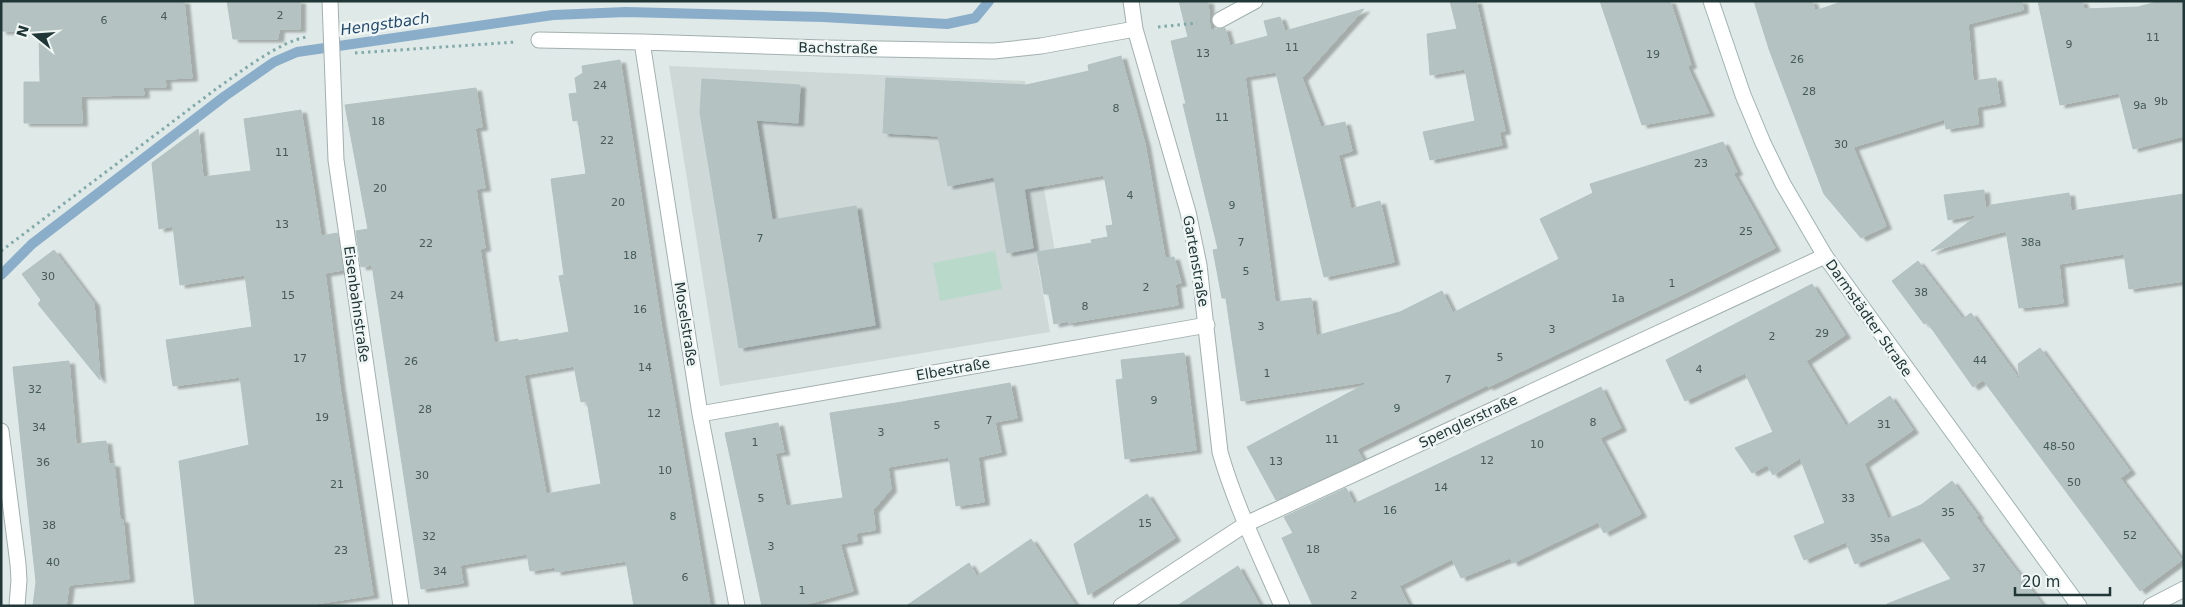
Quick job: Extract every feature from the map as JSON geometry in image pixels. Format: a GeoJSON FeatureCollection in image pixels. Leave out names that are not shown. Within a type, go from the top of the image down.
{"type":"FeatureCollection","features":[{"type":"Feature","properties":{"kind":"street","name":"Eisenbahnstraße"},"geometry":{"type":"LineString","coordinates":[[330,1],[336,160],[401,606]]}},
{"type":"Feature","properties":{"kind":"street","name":"Gartenstraße"},"geometry":{"type":"LineString","coordinates":[[1131,1],[1135,29],[1188,212],[1199,265],[1220,452],[1226,474],[1246,524],[1282,606]]}},
{"type":"Feature","properties":{"kind":"street"},"geometry":{"type":"LineString","coordinates":[[1220,20],[1255,1]]}},
{"type":"Feature","properties":{"kind":"street","name":"Darmstädter Straße"},"geometry":{"type":"LineString","coordinates":[[1711,1],[1743,96],[1763,143],[1783,184],[1825,256],[2079,606]]}},
{"type":"Feature","properties":{"kind":"street","name":"Bachstraße"},"geometry":{"type":"LineString","coordinates":[[539,40],[994,51],[1041,46],[1135,29]]}},
{"type":"Feature","properties":{"kind":"street","name":"Moselstraße"},"geometry":{"type":"LineString","coordinates":[[642,42],[700,414],[737,606]]}},
{"type":"Feature","properties":{"kind":"street","name":"Spenglerstraße"},"geometry":{"type":"LineString","coordinates":[[1121,606],[1246,524],[1825,256]]}},
{"type":"Feature","properties":{"kind":"street","name":"Elbestraße"},"geometry":{"type":"LineString","coordinates":[[700,414],[1207,325]]}},
{"type":"Feature","properties":{"kind":"street"},"geometry":{"type":"LineString","coordinates":[[1,431],[18,564],[17,606]]}},
{"type":"Feature","properties":{"kind":"street"},"geometry":{"type":"LineString","coordinates":[[2151,606],[2184,589]]}},
{"type":"Feature","properties":{"kind":"path"},"geometry":{"type":"LineString","coordinates":[[1135,29],[1220,20]]}},
{"type":"Feature","properties":{"kind":"path"},"geometry":{"type":"LineString","coordinates":[[1,251],[252,64],[297,39],[330,34]]}},
{"type":"Feature","properties":{"kind":"path"},"geometry":{"type":"LineString","coordinates":[[331,55],[539,40]]}},
{"type":"Feature","properties":{"kind":"shaded area"},"geometry":{"type":"Polygon","coordinates":[[[669,66],[1025,81],[1057,263],[1038,266],[1050,332],[720,386],[669,66]]]}},
{"type":"Feature","properties":{"kind":"green space"},"geometry":{"type":"Polygon","coordinates":[[[995,251],[1002,289],[940,301],[933,263],[995,251]]]}},
{"type":"Feature","properties":{"kind":"building"},"geometry":{"type":"Polygon","coordinates":[[[1,1],[184,1],[192,78],[165,79],[166,87],[143,87],[144,95],[81,96],[82,123],[24,123],[24,82],[40,82],[39,32],[1,31],[1,1]]]}},
{"type":"Feature","properties":{"kind":"building"},"geometry":{"type":"Polygon","coordinates":[[[227,1],[300,1],[300,29],[279,29],[278,39],[233,39],[227,1]]]}},
{"type":"Feature","properties":{"kind":"building"},"geometry":{"type":"Polygon","coordinates":[[[1179,1],[1208,1],[1210,30],[1225,28],[1230,46],[1268,36],[1264,21],[1280,17],[1285,31],[1364,9],[1302,78],[1321,127],[1345,122],[1352,151],[1338,155],[1351,209],[1380,201],[1394,262],[1324,277],[1276,72],[1245,77],[1275,302],[1311,298],[1316,336],[1400,312],[1442,291],[1453,313],[1559,259],[1540,219],[1593,193],[1590,184],[1723,142],[1737,172],[1733,173],[1775,248],[1683,294],[1488,387],[1487,385],[1357,449],[1363,460],[1276,500],[1247,447],[1371,381],[1241,401],[1226,298],[1222,298],[1213,250],[1218,249],[1183,104],[1186,104],[1171,41],[1188,37],[1179,1]]]}},
{"type":"Feature","properties":{"kind":"building"},"geometry":{"type":"Polygon","coordinates":[[[1450,1],[1476,1],[1505,131],[1499,132],[1502,145],[1430,160],[1423,132],[1475,121],[1465,69],[1430,75],[1427,34],[1457,29],[1450,1]]]}},
{"type":"Feature","properties":{"kind":"building"},"geometry":{"type":"Polygon","coordinates":[[[1600,1],[1670,1],[1691,65],[1687,66],[1709,113],[1642,125],[1600,1]]]}},
{"type":"Feature","properties":{"kind":"building"},"geometry":{"type":"Polygon","coordinates":[[[1754,1],[1812,1],[1815,11],[1844,1],[2022,1],[2023,10],[1968,24],[1973,81],[1996,78],[2000,103],[1977,107],[1978,124],[1946,129],[1945,119],[1853,147],[1886,226],[1861,238],[1824,194],[1769,49],[1754,1]]]}},
{"type":"Feature","properties":{"kind":"building"},"geometry":{"type":"Polygon","coordinates":[[[2038,1],[2082,1],[2084,9],[2138,7],[2160,1],[2184,1],[2184,136],[2133,149],[2119,93],[2060,105],[2038,1]]]}},
{"type":"Feature","properties":{"kind":"building"},"geometry":{"type":"Polygon","coordinates":[[[1121,56],[1145,144],[1165,258],[1174,257],[1181,283],[1175,284],[1178,305],[1054,324],[1049,294],[1044,294],[1037,252],[1092,243],[1091,240],[1108,237],[1106,226],[1113,225],[1104,175],[1024,189],[1033,248],[1007,253],[994,177],[948,186],[938,136],[883,133],[886,78],[1026,85],[1089,71],[1088,65],[1121,56]]]}},
{"type":"Feature","properties":{"kind":"building"},"geometry":{"type":"Polygon","coordinates":[[[620,60],[661,324],[710,606],[634,606],[626,561],[556,572],[555,567],[530,571],[527,554],[460,565],[463,583],[421,589],[372,265],[361,267],[356,231],[368,229],[345,105],[476,88],[482,127],[475,128],[485,188],[476,189],[485,248],[480,249],[494,343],[518,339],[518,341],[569,332],[559,276],[564,275],[551,179],[586,174],[578,120],[573,121],[569,94],[577,93],[575,78],[583,73],[582,66],[620,60]],[[574,366],[524,375],[546,494],[601,484],[587,401],[581,402],[574,366]]]}},
{"type":"Feature","properties":{"kind":"building"},"geometry":{"type":"Polygon","coordinates":[[[702,79],[800,85],[798,123],[756,120],[772,220],[856,206],[875,325],[739,348],[700,113],[702,79]]]}},
{"type":"Feature","properties":{"kind":"building"},"geometry":{"type":"Polygon","coordinates":[[[301,110],[321,236],[337,233],[343,270],[325,273],[340,388],[373,595],[302,606],[195,606],[179,461],[249,445],[240,377],[173,386],[166,340],[252,327],[245,275],[180,285],[173,226],[159,229],[152,163],[198,129],[203,177],[251,171],[244,119],[301,110]]]}},
{"type":"Feature","properties":{"kind":"building"},"geometry":{"type":"Polygon","coordinates":[[[1984,190],[1985,209],[1991,205],[2069,193],[2071,211],[2184,194],[2184,281],[2129,289],[2124,254],[2059,264],[2063,303],[2019,308],[2006,231],[1931,251],[1979,214],[1948,220],[1944,195],[1984,190]]]}},
{"type":"Feature","properties":{"kind":"building"},"geometry":{"type":"Polygon","coordinates":[[[54,250],[94,303],[100,380],[38,304],[41,300],[22,274],[54,250]]]}},
{"type":"Feature","properties":{"kind":"building"},"geometry":{"type":"Polygon","coordinates":[[[1918,261],[1963,319],[1971,313],[2020,380],[2018,364],[2040,348],[2130,471],[2120,478],[2182,560],[2140,591],[1983,380],[1973,387],[1927,322],[1924,324],[1892,281],[1918,261]]]}},
{"type":"Feature","properties":{"kind":"building"},"geometry":{"type":"Polygon","coordinates":[[[1812,284],[1845,335],[1806,361],[1846,426],[1890,396],[1913,430],[1864,464],[1888,519],[1921,505],[1952,481],[1978,516],[1976,517],[2043,606],[1887,606],[1887,604],[1951,579],[1920,537],[1855,564],[1846,542],[1804,560],[1794,536],[1825,523],[1800,458],[1773,475],[1767,465],[1752,473],[1735,448],[1773,432],[1745,373],[1685,401],[1666,360],[1812,284]]]}},
{"type":"Feature","properties":{"kind":"building"},"geometry":{"type":"Polygon","coordinates":[[[1184,353],[1196,450],[1125,459],[1116,380],[1123,379],[1121,360],[1184,353]]]}},
{"type":"Feature","properties":{"kind":"building"},"geometry":{"type":"Polygon","coordinates":[[[69,361],[76,444],[106,441],[109,464],[114,464],[120,520],[123,520],[129,579],[69,585],[66,606],[33,606],[36,582],[13,367],[69,361]]]}},
{"type":"Feature","properties":{"kind":"building"},"geometry":{"type":"Polygon","coordinates":[[[1010,383],[1017,418],[995,422],[1001,452],[978,457],[984,502],[956,506],[949,457],[888,467],[891,489],[873,510],[875,530],[856,533],[857,541],[840,544],[853,591],[800,606],[762,606],[725,433],[778,423],[784,452],[775,453],[786,506],[843,498],[830,413],[1010,383]]]}},
{"type":"Feature","properties":{"kind":"building"},"geometry":{"type":"Polygon","coordinates":[[[1601,387],[1621,428],[1600,438],[1641,514],[1604,533],[1598,522],[1513,563],[1510,558],[1461,578],[1452,559],[1399,586],[1409,606],[1313,606],[1282,538],[1293,533],[1284,517],[1346,488],[1354,504],[1601,387]]]}},
{"type":"Feature","properties":{"kind":"building"},"geometry":{"type":"Polygon","coordinates":[[[1147,494],[1175,538],[1088,595],[1074,544],[1147,494]]]}},
{"type":"Feature","properties":{"kind":"building"},"geometry":{"type":"Polygon","coordinates":[[[1031,539],[1076,606],[906,606],[969,563],[977,576],[1031,539]]]}},
{"type":"Feature","properties":{"kind":"building"},"geometry":{"type":"Polygon","coordinates":[[[1238,566],[1260,606],[1177,606],[1238,566]]]}},
{"type":"Feature","properties":{"kind":"waterway","name":"Hengstbach"},"geometry":{"type":"LineString","coordinates":[[1,275],[32,244],[225,96],[274,62],[297,52],[553,15],[626,12],[823,17],[947,24],[975,18],[989,1]]}}]}
